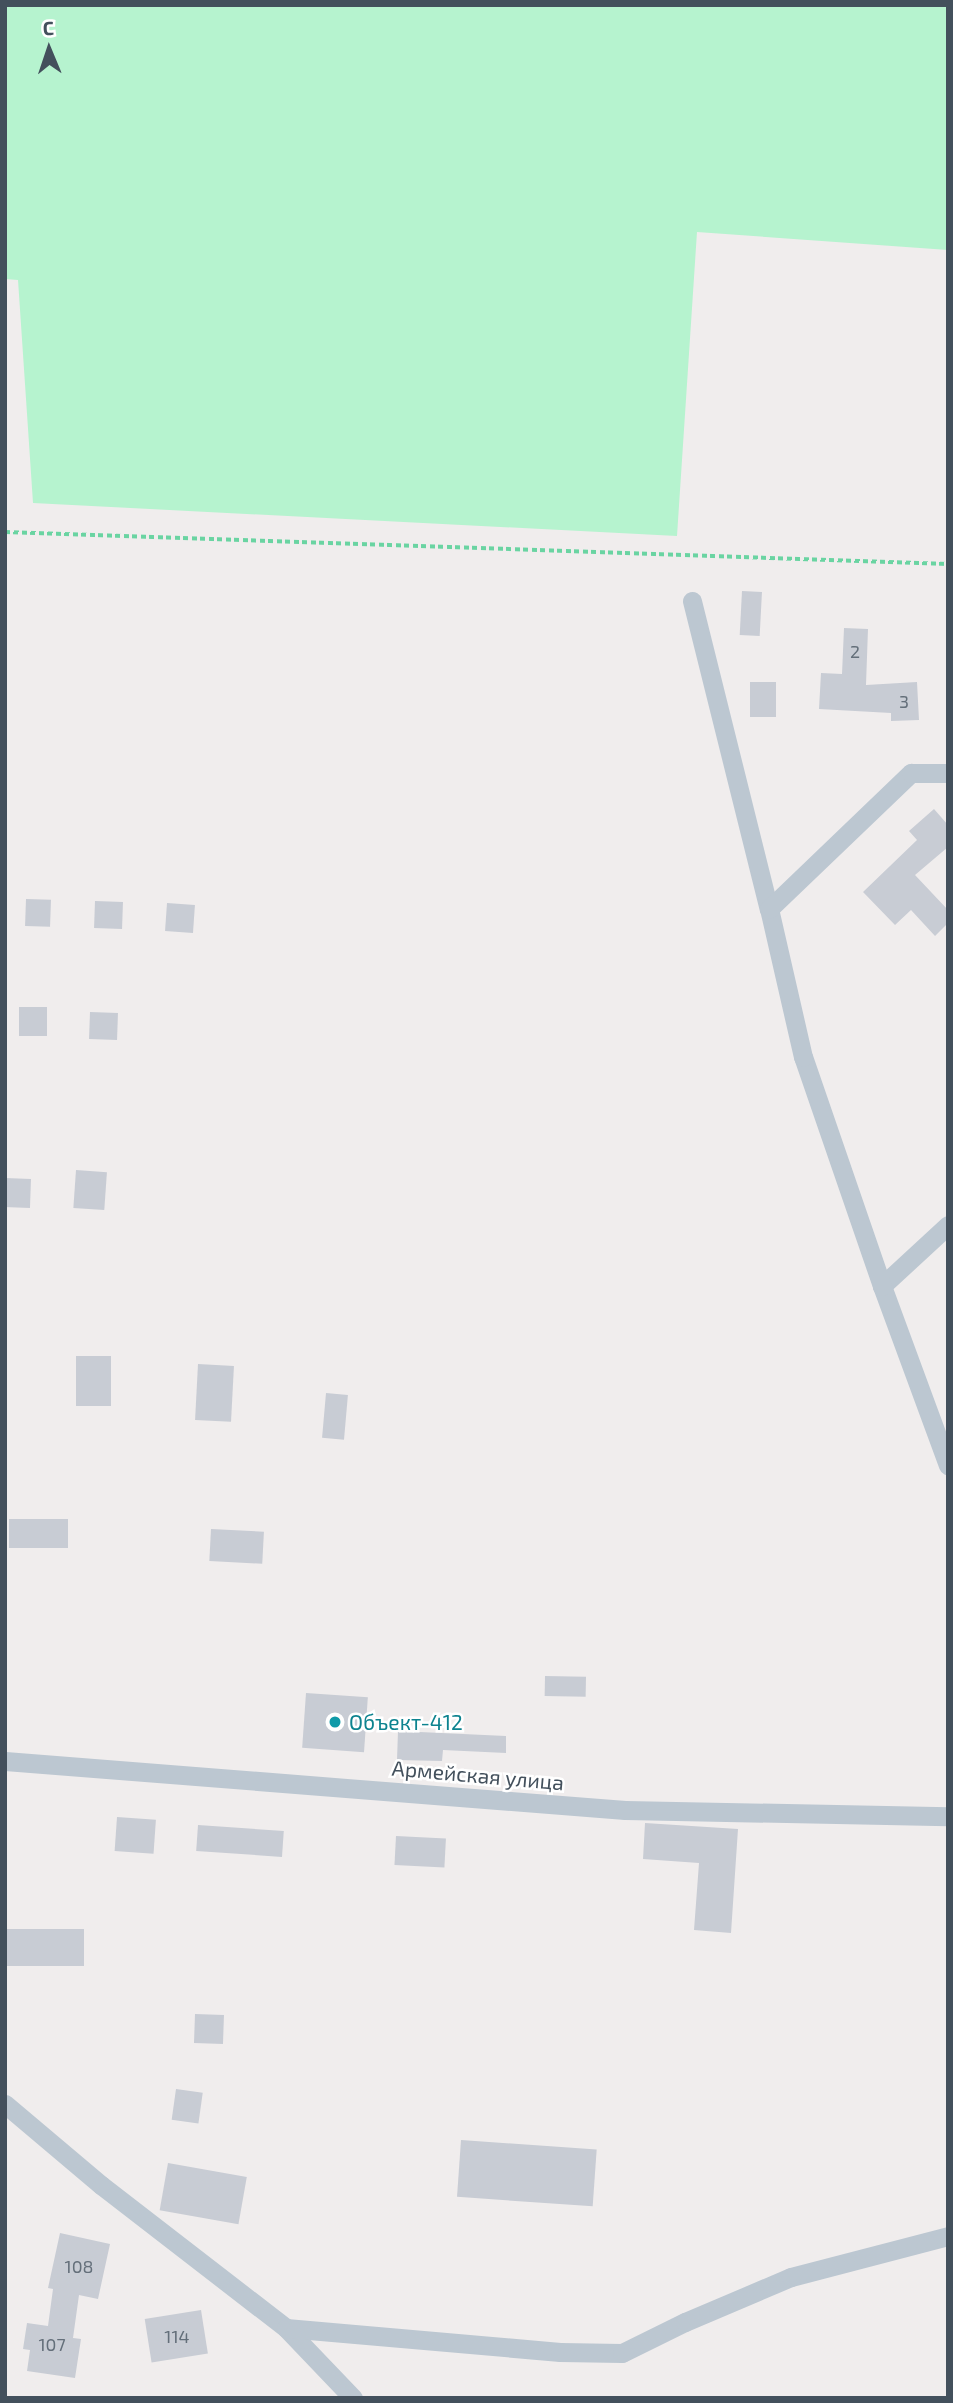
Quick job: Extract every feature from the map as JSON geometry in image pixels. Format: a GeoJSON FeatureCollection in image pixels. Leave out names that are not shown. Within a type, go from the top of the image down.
{"type":"FeatureCollection","features":[{"type":"Feature","properties":{"kind":"street"},"geometry":{"type":"LineString","coordinates":[[692,601],[803,1057],[882,1286],[948,1465]]}},
{"type":"Feature","properties":{"kind":"street"},"geometry":{"type":"LineString","coordinates":[[769,909],[911,772],[948,773]]}},
{"type":"Feature","properties":{"kind":"street"},"geometry":{"type":"LineString","coordinates":[[882,1286],[948,1225]]}},
{"type":"Feature","properties":{"kind":"street","name":"Армейская улица"},"geometry":{"type":"LineString","coordinates":[[5,1761],[625,1810],[948,1816]]}},
{"type":"Feature","properties":{"kind":"street"},"geometry":{"type":"LineString","coordinates":[[5,2104],[101,2185],[286,2328],[353,2398]]}},
{"type":"Feature","properties":{"kind":"street"},"geometry":{"type":"LineString","coordinates":[[286,2328],[560,2352],[621,2353],[685,2322],[792,2277],[948,2236]]}},
{"type":"Feature","properties":{"kind":"path"},"geometry":{"type":"LineString","coordinates":[[5,532],[948,564]]}},
{"type":"Feature","properties":{"kind":"green space"},"geometry":{"type":"Polygon","coordinates":[[[5,5],[948,5],[948,250],[697,232],[677,536],[33,503],[18,280],[5,279],[5,5]]]}},
{"type":"Feature","properties":{"kind":"building"},"geometry":{"type":"Polygon","coordinates":[[[742,591],[762,592],[760,636],[740,635],[742,591]]]}},
{"type":"Feature","properties":{"kind":"building"},"geometry":{"type":"Polygon","coordinates":[[[844,628],[868,629],[866,685],[917,682],[919,720],[891,721],[891,713],[819,709],[821,673],[842,674],[844,628]]]}},
{"type":"Feature","properties":{"kind":"building"},"geometry":{"type":"Polygon","coordinates":[[[750,682],[776,682],[776,717],[750,717],[750,682]]]}},
{"type":"Feature","properties":{"kind":"building"},"geometry":{"type":"Polygon","coordinates":[[[934,809],[948,825],[948,847],[915,875],[948,910],[948,923],[935,936],[911,910],[895,925],[863,892],[917,840],[909,831],[934,809]]]}},
{"type":"Feature","properties":{"kind":"building"},"geometry":{"type":"Polygon","coordinates":[[[26,899],[51,900],[50,927],[25,926],[26,899]]]}},
{"type":"Feature","properties":{"kind":"building"},"geometry":{"type":"Polygon","coordinates":[[[95,901],[123,902],[122,929],[94,928],[95,901]]]}},
{"type":"Feature","properties":{"kind":"building"},"geometry":{"type":"Polygon","coordinates":[[[167,903],[195,905],[193,933],[165,931],[167,903]]]}},
{"type":"Feature","properties":{"kind":"building"},"geometry":{"type":"Polygon","coordinates":[[[19,1007],[47,1007],[47,1036],[19,1036],[19,1007]]]}},
{"type":"Feature","properties":{"kind":"building"},"geometry":{"type":"Polygon","coordinates":[[[90,1012],[118,1013],[117,1040],[89,1039],[90,1012]]]}},
{"type":"Feature","properties":{"kind":"building"},"geometry":{"type":"Polygon","coordinates":[[[76,1170],[107,1172],[104,1210],[73,1208],[76,1170]]]}},
{"type":"Feature","properties":{"kind":"building"},"geometry":{"type":"Polygon","coordinates":[[[5,1178],[31,1179],[30,1208],[5,1207],[5,1178]]]}},
{"type":"Feature","properties":{"kind":"building"},"geometry":{"type":"Polygon","coordinates":[[[76,1356],[111,1356],[111,1406],[76,1406],[76,1356]]]}},
{"type":"Feature","properties":{"kind":"building"},"geometry":{"type":"Polygon","coordinates":[[[198,1364],[234,1366],[231,1422],[195,1420],[198,1364]]]}},
{"type":"Feature","properties":{"kind":"building"},"geometry":{"type":"Polygon","coordinates":[[[326,1393],[348,1395],[344,1440],[322,1438],[326,1393]]]}},
{"type":"Feature","properties":{"kind":"building"},"geometry":{"type":"Polygon","coordinates":[[[9,1519],[68,1519],[68,1548],[9,1548],[9,1519]]]}},
{"type":"Feature","properties":{"kind":"building"},"geometry":{"type":"Polygon","coordinates":[[[211,1529],[264,1532],[262,1564],[209,1561],[211,1529]]]}},
{"type":"Feature","properties":{"kind":"building"},"geometry":{"type":"Polygon","coordinates":[[[545,1676],[586,1677],[586,1697],[545,1696],[545,1676]]]}},
{"type":"Feature","properties":{"kind":"building","name":"Объект-412"},"geometry":{"type":"Polygon","coordinates":[[[306,1693],[368,1697],[364,1752],[302,1748],[306,1693]]]}},
{"type":"Feature","properties":{"kind":"building"},"geometry":{"type":"Polygon","coordinates":[[[398,1731],[506,1736],[506,1753],[443,1750],[442,1761],[397,1760],[398,1731]]]}},
{"type":"Feature","properties":{"kind":"building"},"geometry":{"type":"Polygon","coordinates":[[[117,1817],[156,1820],[154,1854],[115,1851],[117,1817]]]}},
{"type":"Feature","properties":{"kind":"building"},"geometry":{"type":"Polygon","coordinates":[[[645,1823],[738,1829],[731,1933],[694,1930],[699,1863],[643,1859],[645,1823]]]}},
{"type":"Feature","properties":{"kind":"building"},"geometry":{"type":"Polygon","coordinates":[[[198,1825],[284,1831],[282,1857],[196,1851],[198,1825]]]}},
{"type":"Feature","properties":{"kind":"building"},"geometry":{"type":"Polygon","coordinates":[[[396,1836],[446,1839],[444,1868],[394,1865],[396,1836]]]}},
{"type":"Feature","properties":{"kind":"building"},"geometry":{"type":"Polygon","coordinates":[[[5,1929],[84,1929],[84,1966],[5,1966],[5,1929]]]}},
{"type":"Feature","properties":{"kind":"building"},"geometry":{"type":"Polygon","coordinates":[[[195,2014],[224,2015],[223,2044],[194,2043],[195,2014]]]}},
{"type":"Feature","properties":{"kind":"building"},"geometry":{"type":"Polygon","coordinates":[[[176,2089],[203,2093],[198,2123],[172,2120],[176,2089]]]}},
{"type":"Feature","properties":{"kind":"building"},"geometry":{"type":"Polygon","coordinates":[[[461,2140],[597,2149],[593,2206],[457,2197],[461,2140]]]}},
{"type":"Feature","properties":{"kind":"building"},"geometry":{"type":"Polygon","coordinates":[[[168,2163],[247,2177],[238,2224],[160,2210],[168,2163]]]}},
{"type":"Feature","properties":{"kind":"building"},"geometry":{"type":"Polygon","coordinates":[[[60,2233],[110,2244],[98,2299],[79,2295],[73,2338],[81,2339],[75,2378],[27,2371],[30,2350],[23,2349],[27,2323],[48,2326],[53,2289],[48,2288],[60,2233]]]}},
{"type":"Feature","properties":{"kind":"building"},"geometry":{"type":"Polygon","coordinates":[[[201,2310],[208,2353],[152,2362],[145,2319],[201,2310]]]}},
{"type":"Feature","properties":{"kind":"place","name":"Объект-412"},"geometry":{"type":"Point","coordinates":[335,1722]}}]}
